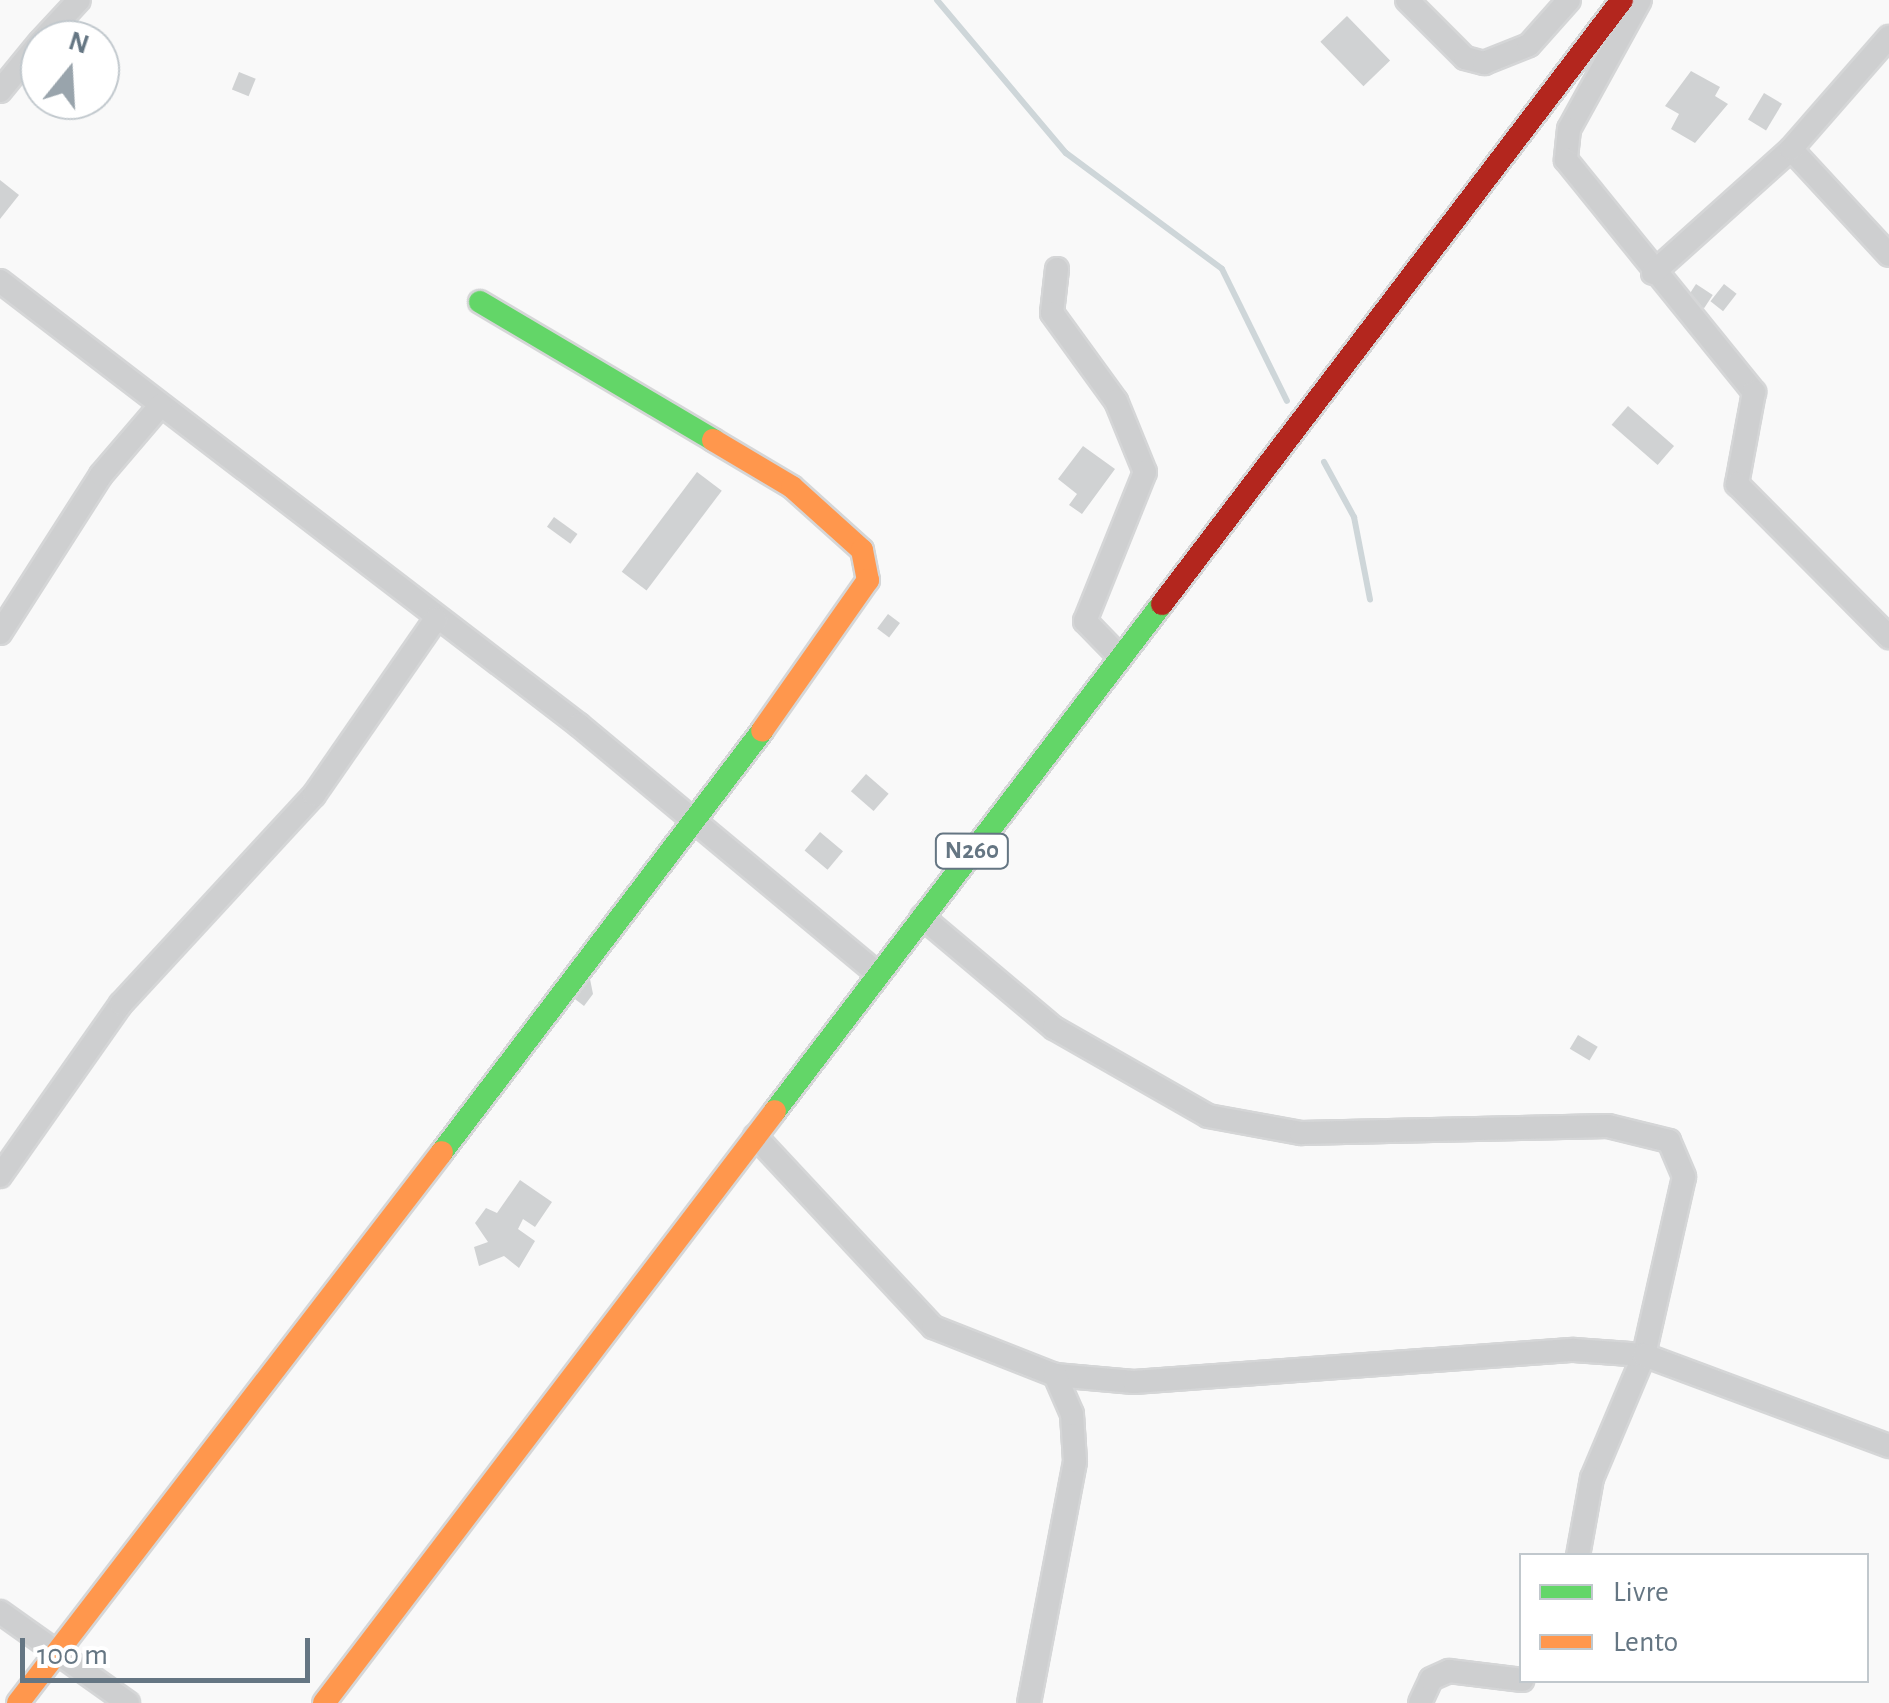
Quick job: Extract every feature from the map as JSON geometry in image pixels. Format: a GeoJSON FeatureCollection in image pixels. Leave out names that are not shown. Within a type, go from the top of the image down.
{"type":"FeatureCollection","features":[{"type":"Feature","properties":{"kind":"main road","name":"N260"},"geometry":{"type":"LineString","coordinates":[[324,1703],[1622,0]]}},
{"type":"Feature","properties":{"kind":"main road"},"geometry":{"type":"LineString","coordinates":[[18,1703],[247,1415],[677,834],[695,826],[870,566],[792,488],[480,302]]}},
{"type":"Feature","properties":{"kind":"street"},"geometry":{"type":"LineString","coordinates":[[60,20],[79,0]]}},
{"type":"Feature","properties":{"kind":"street"},"geometry":{"type":"LineString","coordinates":[[1407,0],[1464,58],[1484,63],[1529,45],[1569,0]]}},
{"type":"Feature","properties":{"kind":"street"},"geometry":{"type":"LineString","coordinates":[[1640,0],[1563,146],[1653,273],[1754,392],[1737,484],[1889,637]]}},
{"type":"Feature","properties":{"kind":"street"},"geometry":{"type":"LineString","coordinates":[[1653,273],[1792,149],[1889,37]]}},
{"type":"Feature","properties":{"kind":"street"},"geometry":{"type":"LineString","coordinates":[[0,91],[20,67]]}},
{"type":"Feature","properties":{"kind":"street"},"geometry":{"type":"LineString","coordinates":[[1792,149],[1889,256]]}},
{"type":"Feature","properties":{"kind":"street"},"geometry":{"type":"LineString","coordinates":[[1057,270],[1052,313],[1116,401],[1145,472],[1086,621],[1120,657]]}},
{"type":"Feature","properties":{"kind":"street"},"geometry":{"type":"LineString","coordinates":[[0,281],[436,619],[878,974]]}},
{"type":"Feature","properties":{"kind":"street"},"geometry":{"type":"LineString","coordinates":[[0,633],[101,475],[160,406]]}},
{"type":"Feature","properties":{"kind":"street"},"geometry":{"type":"LineString","coordinates":[[0,1176],[121,1004],[314,795],[436,619]]}},
{"type":"Feature","properties":{"kind":"street"},"geometry":{"type":"LineString","coordinates":[[922,917],[1054,1028],[1208,1116],[1301,1133],[1608,1126],[1669,1141],[1684,1177],[1644,1355],[1592,1478],[1579,1553]]}},
{"type":"Feature","properties":{"kind":"street"},"geometry":{"type":"LineString","coordinates":[[755,1136],[933,1328],[1055,1375],[1134,1382],[1574,1350],[1644,1355],[1889,1446]]}},
{"type":"Feature","properties":{"kind":"street"},"geometry":{"type":"LineString","coordinates":[[1028,1703],[1075,1461],[1072,1414],[1055,1375]]}},
{"type":"Feature","properties":{"kind":"street"},"geometry":{"type":"LineString","coordinates":[[0,1612],[128,1703]]}},
{"type":"Feature","properties":{"kind":"street"},"geometry":{"type":"LineString","coordinates":[[1420,1703],[1431,1679],[1449,1671],[1519,1680]]}},
{"type":"Feature","properties":{"kind":"building"},"geometry":{"type":"Polygon","coordinates":[[[1347,16],[1390,61],[1363,86],[1320,42],[1347,16]]]}},
{"type":"Feature","properties":{"kind":"building"},"geometry":{"type":"Polygon","coordinates":[[[1691,71],[1720,87],[1715,96],[1728,104],[1695,143],[1671,129],[1679,114],[1665,106],[1691,71]]]}},
{"type":"Feature","properties":{"kind":"building"},"geometry":{"type":"Polygon","coordinates":[[[239,72],[256,79],[249,96],[232,90],[239,72]]]}},
{"type":"Feature","properties":{"kind":"building"},"geometry":{"type":"Polygon","coordinates":[[[1764,93],[1782,104],[1766,130],[1748,120],[1764,93]]]}},
{"type":"Feature","properties":{"kind":"building"},"geometry":{"type":"Polygon","coordinates":[[[0,180],[19,195],[0,219],[0,180]]]}},
{"type":"Feature","properties":{"kind":"building"},"geometry":{"type":"Polygon","coordinates":[[[1696,284],[1713,295],[1704,308],[1687,297],[1696,284]]]}},
{"type":"Feature","properties":{"kind":"building"},"geometry":{"type":"Polygon","coordinates":[[[1724,284],[1737,294],[1723,311],[1710,301],[1724,284]]]}},
{"type":"Feature","properties":{"kind":"building"},"geometry":{"type":"Polygon","coordinates":[[[1628,406],[1674,446],[1658,465],[1612,425],[1628,406]]]}},
{"type":"Feature","properties":{"kind":"building"},"geometry":{"type":"Polygon","coordinates":[[[1083,446],[1115,469],[1082,514],[1069,505],[1077,494],[1058,479],[1083,446]]]}},
{"type":"Feature","properties":{"kind":"building"},"geometry":{"type":"Polygon","coordinates":[[[697,472],[722,491],[647,590],[622,572],[697,472]]]}},
{"type":"Feature","properties":{"kind":"building"},"geometry":{"type":"Polygon","coordinates":[[[554,517],[577,534],[570,544],[547,527],[554,517]]]}},
{"type":"Feature","properties":{"kind":"building"},"geometry":{"type":"Polygon","coordinates":[[[888,614],[900,623],[889,637],[877,628],[888,614]]]}},
{"type":"Feature","properties":{"kind":"building"},"geometry":{"type":"Polygon","coordinates":[[[866,774],[889,794],[874,811],[851,791],[866,774]]]}},
{"type":"Feature","properties":{"kind":"building"},"geometry":{"type":"Polygon","coordinates":[[[820,832],[843,851],[828,870],[805,850],[820,832]]]}},
{"type":"Feature","properties":{"kind":"building"},"geometry":{"type":"Polygon","coordinates":[[[589,974],[593,994],[584,1006],[571,996],[589,974]]]}},
{"type":"Feature","properties":{"kind":"building"},"geometry":{"type":"Polygon","coordinates":[[[1578,1035],[1598,1047],[1589,1061],[1570,1049],[1578,1035]]]}},
{"type":"Feature","properties":{"kind":"building"},"geometry":{"type":"Polygon","coordinates":[[[520,1180],[552,1202],[535,1227],[523,1219],[518,1229],[535,1241],[519,1268],[504,1256],[479,1266],[474,1247],[488,1242],[475,1223],[486,1208],[497,1213],[520,1180]]]}},
{"type":"Feature","properties":{"kind":"waterway"},"geometry":{"type":"LineString","coordinates":[[937,0],[1066,153],[1222,269],[1287,401]]}},
{"type":"Feature","properties":{"kind":"waterway"},"geometry":{"type":"LineString","coordinates":[[1324,462],[1354,517],[1370,599]]}},
{"type":"Feature","properties":{"kind":"traffic: fast"},"geometry":{"type":"LineString","coordinates":[[480,302],[713,440]]}},
{"type":"Feature","properties":{"kind":"traffic: fast"},"geometry":{"type":"LineString","coordinates":[[775,1111],[1162,604]]}},
{"type":"Feature","properties":{"kind":"traffic: fast"},"geometry":{"type":"LineString","coordinates":[[442,1152],[762,731]]}},
{"type":"Feature","properties":{"kind":"traffic: slow"},"geometry":{"type":"LineString","coordinates":[[713,440],[792,487],[862,550],[868,580],[762,731]]}},
{"type":"Feature","properties":{"kind":"traffic: slow"},"geometry":{"type":"LineString","coordinates":[[324,1703],[775,1111]]}},
{"type":"Feature","properties":{"kind":"traffic: slow"},"geometry":{"type":"LineString","coordinates":[[18,1703],[442,1152]]}},
{"type":"Feature","properties":{"kind":"traffic: jam"},"geometry":{"type":"LineString","coordinates":[[1162,604],[1622,0]]}}]}
